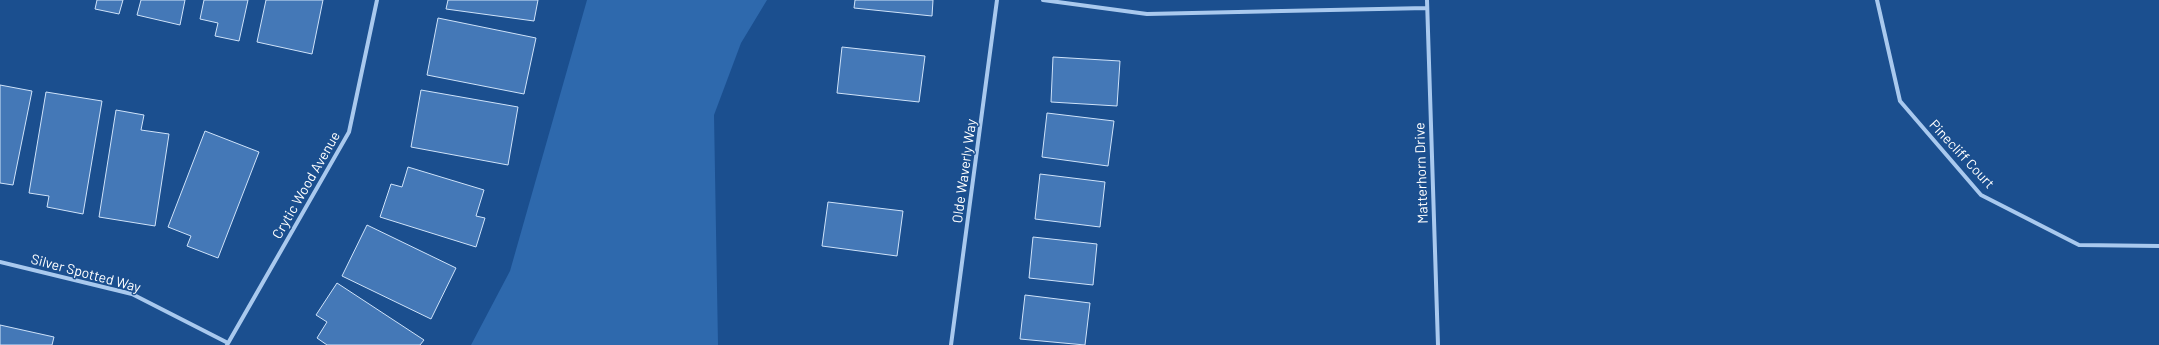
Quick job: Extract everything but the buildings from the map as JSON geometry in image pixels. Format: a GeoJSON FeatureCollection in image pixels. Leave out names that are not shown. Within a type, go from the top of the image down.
{"type":"FeatureCollection","features":[{"type":"Feature","properties":{"kind":"street","name":"Crytic Wood Avenue"},"geometry":{"type":"LineString","coordinates":[[227,344],[349,132],[377,0]]}},
{"type":"Feature","properties":{"kind":"street","name":"Olde Waverly Way"},"geometry":{"type":"LineString","coordinates":[[951,345],[998,0]]}},
{"type":"Feature","properties":{"kind":"street"},"geometry":{"type":"LineString","coordinates":[[1043,0],[1147,14],[1427,8]]}},
{"type":"Feature","properties":{"kind":"street","name":"Matterhorn Drive"},"geometry":{"type":"LineString","coordinates":[[1427,0],[1438,345]]}},
{"type":"Feature","properties":{"kind":"street","name":"Pinecliff Court"},"geometry":{"type":"LineString","coordinates":[[1877,0],[1900,100],[1981,195],[2079,245],[2159,246]]}},
{"type":"Feature","properties":{"kind":"street","name":"Silver Spotted Way"},"geometry":{"type":"LineString","coordinates":[[0,262],[132,294],[227,344]]}},
{"type":"Feature","properties":{"kind":"shaded area"},"geometry":{"type":"Polygon","coordinates":[[[587,0],[767,0],[741,43],[714,115],[718,345],[471,345],[510,271],[587,0]]]}}]}
